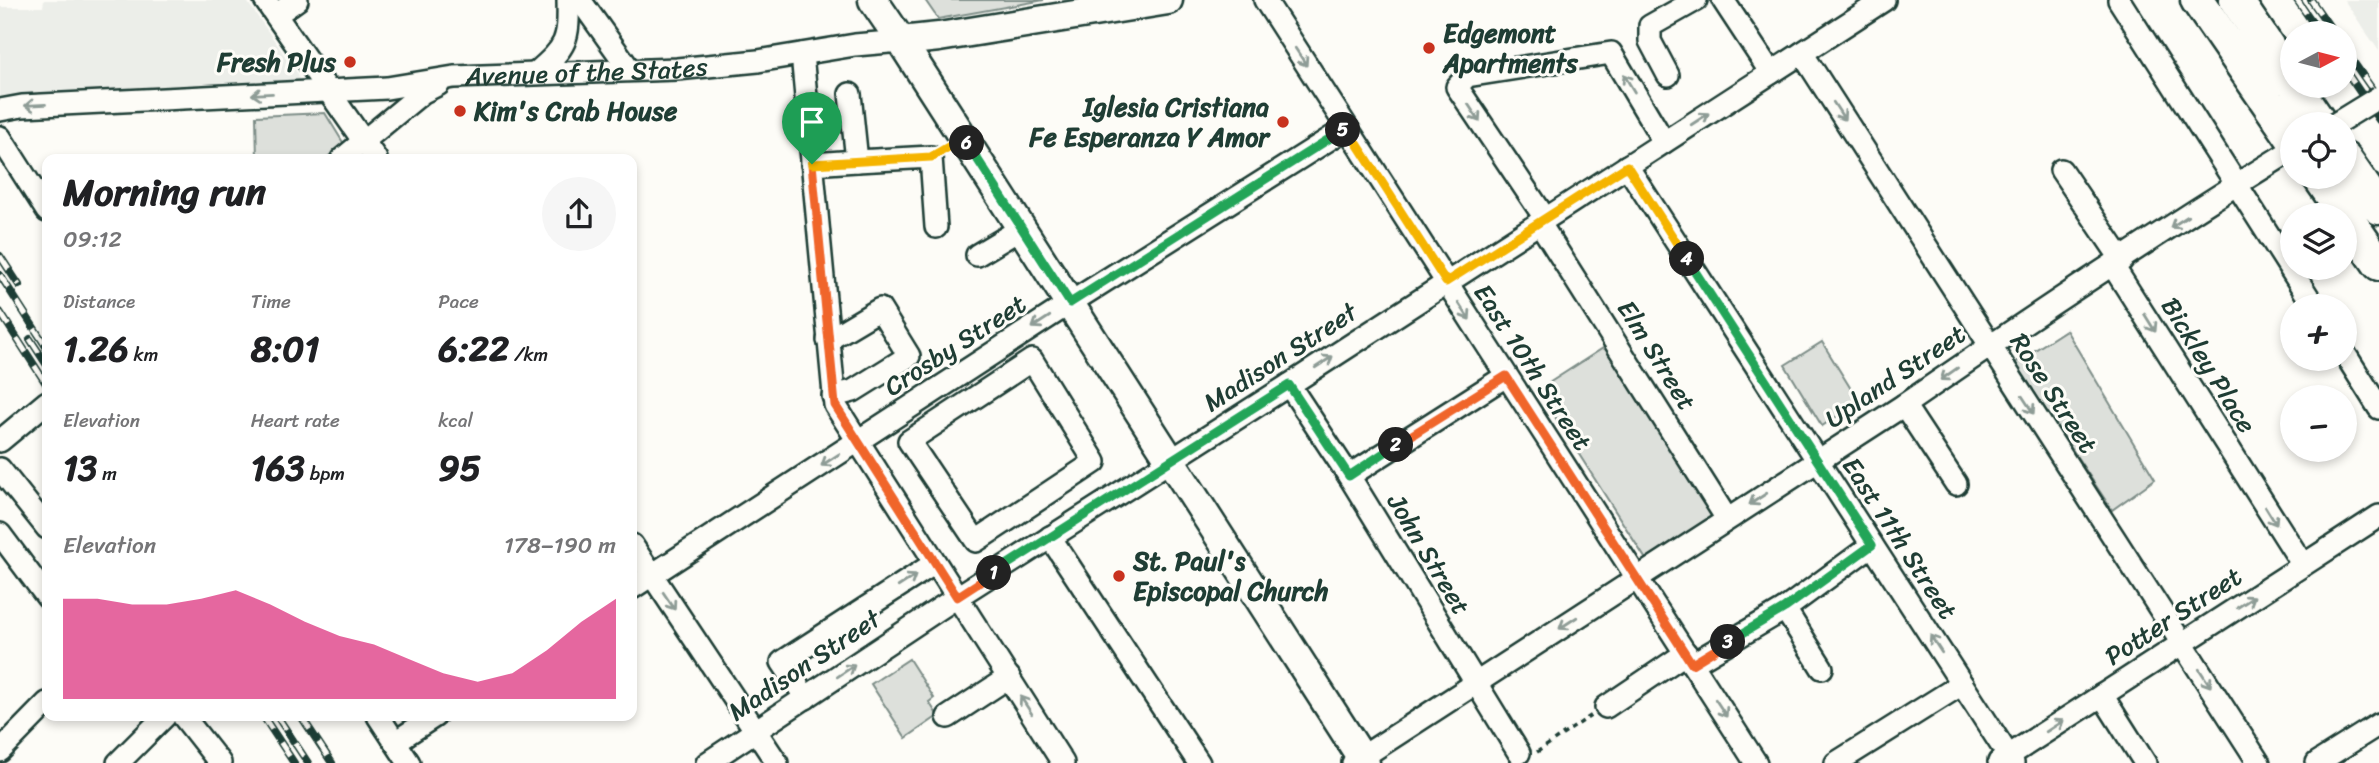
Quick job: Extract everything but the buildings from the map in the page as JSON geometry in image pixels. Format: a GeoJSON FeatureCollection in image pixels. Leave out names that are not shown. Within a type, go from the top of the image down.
{"type":"FeatureCollection","features":[{"type":"Feature","properties":{"kind":"highway"},"geometry":{"type":"LineString","coordinates":[[2197,0],[2280,121]]}},
{"type":"Feature","properties":{"kind":"highway"},"geometry":{"type":"LineString","coordinates":[[2236,0],[2280,64]]}},
{"type":"Feature","properties":{"kind":"highway"},"geometry":{"type":"LineString","coordinates":[[2357,176],[2379,208]]}},
{"type":"Feature","properties":{"kind":"highway"},"geometry":{"type":"LineString","coordinates":[[2327,189],[2379,264]]}},
{"type":"Feature","properties":{"kind":"main road"},"geometry":{"type":"LineString","coordinates":[[873,0],[1171,459],[1360,761]]}},
{"type":"Feature","properties":{"kind":"main road","name":"Avenue of the States"},"geometry":{"type":"LineString","coordinates":[[901,41],[1168,0]]}},
{"type":"Feature","properties":{"kind":"street"},"geometry":{"type":"LineString","coordinates":[[297,0],[270,8],[371,150],[423,92],[454,77]]}},
{"type":"Feature","properties":{"kind":"street"},"geometry":{"type":"LineString","coordinates":[[536,73],[559,53],[568,35],[568,0]]}},
{"type":"Feature","properties":{"kind":"street"},"geometry":{"type":"LineString","coordinates":[[580,0],[630,70]]}},
{"type":"Feature","properties":{"kind":"street","name":"East 10th Street"},"geometry":{"type":"LineString","coordinates":[[1265,0],[1756,763]]}},
{"type":"Feature","properties":{"kind":"street"},"geometry":{"type":"LineString","coordinates":[[1668,75],[1650,41],[1650,26],[1696,0]]}},
{"type":"Feature","properties":{"kind":"street"},"geometry":{"type":"LineString","coordinates":[[1723,0],[1771,73]]}},
{"type":"Feature","properties":{"kind":"street","name":"Madison Street"},"geometry":{"type":"LineString","coordinates":[[707,763],[957,597],[1884,0]]}},
{"type":"Feature","properties":{"kind":"street"},"geometry":{"type":"LineString","coordinates":[[2119,0],[2306,294]]}},
{"type":"Feature","properties":{"kind":"street","name":"Avenue of the States"},"geometry":{"type":"LineString","coordinates":[[0,110],[22,106],[387,88],[454,77],[715,66],[855,45],[901,41]]}},
{"type":"Feature","properties":{"kind":"street","name":"Elm Street"},"geometry":{"type":"LineString","coordinates":[[1664,142],[1611,53],[1467,76],[1457,87],[1727,519]]}},
{"type":"Feature","properties":{"kind":"street","name":"Rose Street"},"geometry":{"type":"LineString","coordinates":[[1802,53],[2259,763]]}},
{"type":"Feature","properties":{"kind":"street"},"geometry":{"type":"LineString","coordinates":[[802,54],[833,396],[839,413],[1063,763]]}},
{"type":"Feature","properties":{"kind":"street"},"geometry":{"type":"LineString","coordinates":[[850,94],[857,161]]}},
{"type":"Feature","properties":{"kind":"street"},"geometry":{"type":"LineString","coordinates":[[2355,112],[2379,97]]}},
{"type":"Feature","properties":{"kind":"street","name":"Crosby Street"},"geometry":{"type":"LineString","coordinates":[[637,585],[1070,303],[1347,128]]}},
{"type":"Feature","properties":{"kind":"street"},"geometry":{"type":"LineString","coordinates":[[0,137],[42,203]]}},
{"type":"Feature","properties":{"kind":"street"},"geometry":{"type":"LineString","coordinates":[[812,164],[931,157],[964,138]]}},
{"type":"Feature","properties":{"kind":"street"},"geometry":{"type":"LineString","coordinates":[[931,157],[936,228]]}},
{"type":"Feature","properties":{"kind":"street","name":"Upland Street"},"geometry":{"type":"LineString","coordinates":[[1360,761],[1904,405],[1990,345],[2280,158]]}},
{"type":"Feature","properties":{"kind":"street","name":"East 11th Street"},"geometry":{"type":"LineString","coordinates":[[1627,166],[1962,684],[2006,761]]}},
{"type":"Feature","properties":{"kind":"street","name":"Bickley Place"},"geometry":{"type":"LineString","coordinates":[[2062,170],[2303,565]]}},
{"type":"Feature","properties":{"kind":"street"},"geometry":{"type":"LineString","coordinates":[[976,254],[1022,228]]}},
{"type":"Feature","properties":{"kind":"street"},"geometry":{"type":"LineString","coordinates":[[828,340],[880,309],[909,356],[853,391],[833,396]]}},
{"type":"Feature","properties":{"kind":"street"},"geometry":{"type":"LineString","coordinates":[[1032,360],[1095,462],[1032,504],[976,541],[909,440],[1032,360]]}},
{"type":"Feature","properties":{"kind":"street"},"geometry":{"type":"LineString","coordinates":[[2356,371],[2379,408]]}},
{"type":"Feature","properties":{"kind":"street"},"geometry":{"type":"LineString","coordinates":[[959,375],[975,398]]}},
{"type":"Feature","properties":{"kind":"street"},"geometry":{"type":"LineString","coordinates":[[1349,476],[1506,376]]}},
{"type":"Feature","properties":{"kind":"street","name":"John Street"},"geometry":{"type":"LineString","coordinates":[[1289,385],[1349,476],[1519,753]]}},
{"type":"Feature","properties":{"kind":"street"},"geometry":{"type":"LineString","coordinates":[[1904,405],[1956,484]]}},
{"type":"Feature","properties":{"kind":"street"},"geometry":{"type":"LineString","coordinates":[[0,441],[42,406]]}},
{"type":"Feature","properties":{"kind":"street"},"geometry":{"type":"LineString","coordinates":[[0,469],[42,522]]}},
{"type":"Feature","properties":{"kind":"street"},"geometry":{"type":"LineString","coordinates":[[1032,504],[1199,763]]}},
{"type":"Feature","properties":{"kind":"street","name":"Potter Street"},"geometry":{"type":"LineString","coordinates":[[2006,761],[2102,695],[2379,516]]}},
{"type":"Feature","properties":{"kind":"street"},"geometry":{"type":"LineString","coordinates":[[0,534],[42,588]]}},
{"type":"Feature","properties":{"kind":"street"},"geometry":{"type":"LineString","coordinates":[[1606,706],[1689,658],[1785,608],[1872,545]]}},
{"type":"Feature","properties":{"kind":"street"},"geometry":{"type":"LineString","coordinates":[[637,552],[777,763]]}},
{"type":"Feature","properties":{"kind":"street"},"geometry":{"type":"LineString","coordinates":[[806,698],[782,662],[935,563]]}},
{"type":"Feature","properties":{"kind":"street"},"geometry":{"type":"LineString","coordinates":[[1785,608],[1822,668]]}},
{"type":"Feature","properties":{"kind":"street"},"geometry":{"type":"LineString","coordinates":[[948,716],[1009,677]]}},
{"type":"Feature","properties":{"kind":"street"},"geometry":{"type":"LineString","coordinates":[[1836,763],[1962,684]]}},
{"type":"Feature","properties":{"kind":"street"},"geometry":{"type":"LineString","coordinates":[[2102,695],[2145,763]]}},
{"type":"Feature","properties":{"kind":"street"},"geometry":{"type":"LineString","coordinates":[[0,751],[42,708]]}},
{"type":"Feature","properties":{"kind":"street"},"geometry":{"type":"LineString","coordinates":[[118,763],[160,721]]}},
{"type":"Feature","properties":{"kind":"street"},"geometry":{"type":"LineString","coordinates":[[187,721],[220,763]]}},
{"type":"Feature","properties":{"kind":"street"},"geometry":{"type":"LineString","coordinates":[[381,721],[409,763]]}},
{"type":"Feature","properties":{"kind":"street"},"geometry":{"type":"LineString","coordinates":[[395,742],[427,721]]}},
{"type":"Feature","properties":{"kind":"street"},"geometry":{"type":"LineString","coordinates":[[2317,763],[2379,724]]}},
{"type":"Feature","properties":{"kind":"path"},"geometry":{"type":"LineString","coordinates":[[1519,753],[1534,754],[1606,706]]}},
{"type":"Feature","properties":{"kind":"shaded area"},"geometry":{"type":"Polygon","coordinates":[[[44,0],[246,0],[298,74],[299,80],[0,96],[0,7],[43,7],[44,0]]]}},
{"type":"Feature","properties":{"kind":"shaded area"},"geometry":{"type":"Polygon","coordinates":[[[925,0],[1044,0],[938,19],[925,0]]]}},
{"type":"Feature","properties":{"kind":"shaded area"},"geometry":{"type":"Polygon","coordinates":[[[2344,0],[2379,0],[2379,51],[2344,0]]]}},
{"type":"Feature","properties":{"kind":"shaded area"},"geometry":{"type":"Polygon","coordinates":[[[325,113],[344,144],[331,154],[257,154],[256,116],[325,113]]]}},
{"type":"Feature","properties":{"kind":"shaded area"},"geometry":{"type":"Polygon","coordinates":[[[2066,330],[2155,479],[2112,510],[2015,363],[2066,330]]]}},
{"type":"Feature","properties":{"kind":"shaded area"},"geometry":{"type":"Polygon","coordinates":[[[1822,342],[1859,402],[1822,426],[1785,365],[1822,342]]]}},
{"type":"Feature","properties":{"kind":"shaded area"},"geometry":{"type":"Polygon","coordinates":[[[1611,343],[1720,515],[1647,561],[1538,390],[1611,343]]]}},
{"type":"Feature","properties":{"kind":"shaded area"},"geometry":{"type":"Polygon","coordinates":[[[909,659],[934,698],[929,702],[938,716],[906,738],[871,684],[909,659]]]}},
{"type":"Feature","properties":{"kind":"railway"},"geometry":{"type":"LineString","coordinates":[[2297,0],[2312,21]]}},
{"type":"Feature","properties":{"kind":"railway"},"geometry":{"type":"LineString","coordinates":[[2311,0],[2326,21]]}},
{"type":"Feature","properties":{"kind":"railway"},"geometry":{"type":"LineString","coordinates":[[2357,67],[2379,99]]}},
{"type":"Feature","properties":{"kind":"railway"},"geometry":{"type":"LineString","coordinates":[[2357,88],[2379,120]]}},
{"type":"Feature","properties":{"kind":"railway"},"geometry":{"type":"LineString","coordinates":[[0,256],[19,285]]}},
{"type":"Feature","properties":{"kind":"railway"},"geometry":{"type":"LineString","coordinates":[[0,275],[42,340]]}},
{"type":"Feature","properties":{"kind":"railway"},"geometry":{"type":"LineString","coordinates":[[0,312],[42,377]]}},
{"type":"Feature","properties":{"kind":"railway"},"geometry":{"type":"LineString","coordinates":[[30,339],[42,357]]}},
{"type":"Feature","properties":{"kind":"railway"},"geometry":{"type":"LineString","coordinates":[[266,721],[294,763]]}},
{"type":"Feature","properties":{"kind":"railway"},"geometry":{"type":"LineString","coordinates":[[280,721],[308,763]]}},
{"type":"Feature","properties":{"kind":"railway"},"geometry":{"type":"LineString","coordinates":[[304,721],[332,763]]}},
{"type":"Feature","properties":{"kind":"place","name":"Edgemont Apartments"},"geometry":{"type":"Point","coordinates":[1429,48]}},
{"type":"Feature","properties":{"kind":"place","name":"Fresh Plus"},"geometry":{"type":"Point","coordinates":[350,62]}},
{"type":"Feature","properties":{"kind":"place","name":"Kim's Crab House"},"geometry":{"type":"Point","coordinates":[460,111]}},
{"type":"Feature","properties":{"kind":"place","name":"Iglesia Cristiana Fe Esperanza Y Amor"},"geometry":{"type":"Point","coordinates":[1283,122]}},
{"type":"Feature","properties":{"kind":"place","name":"St. Paul's Episcopal Church"},"geometry":{"type":"Point","coordinates":[1119,576]}},
{"type":"Feature","properties":{"kind":"route"},"geometry":{"type":"LineString","coordinates":[[1347,128],[1446,282],[1627,166],[1872,545],[1785,608],[1692,664],[1506,376],[1349,476],[1289,385],[957,597],[835,405],[812,164],[931,157],[964,138],[1070,303],[1347,128]]}}]}
